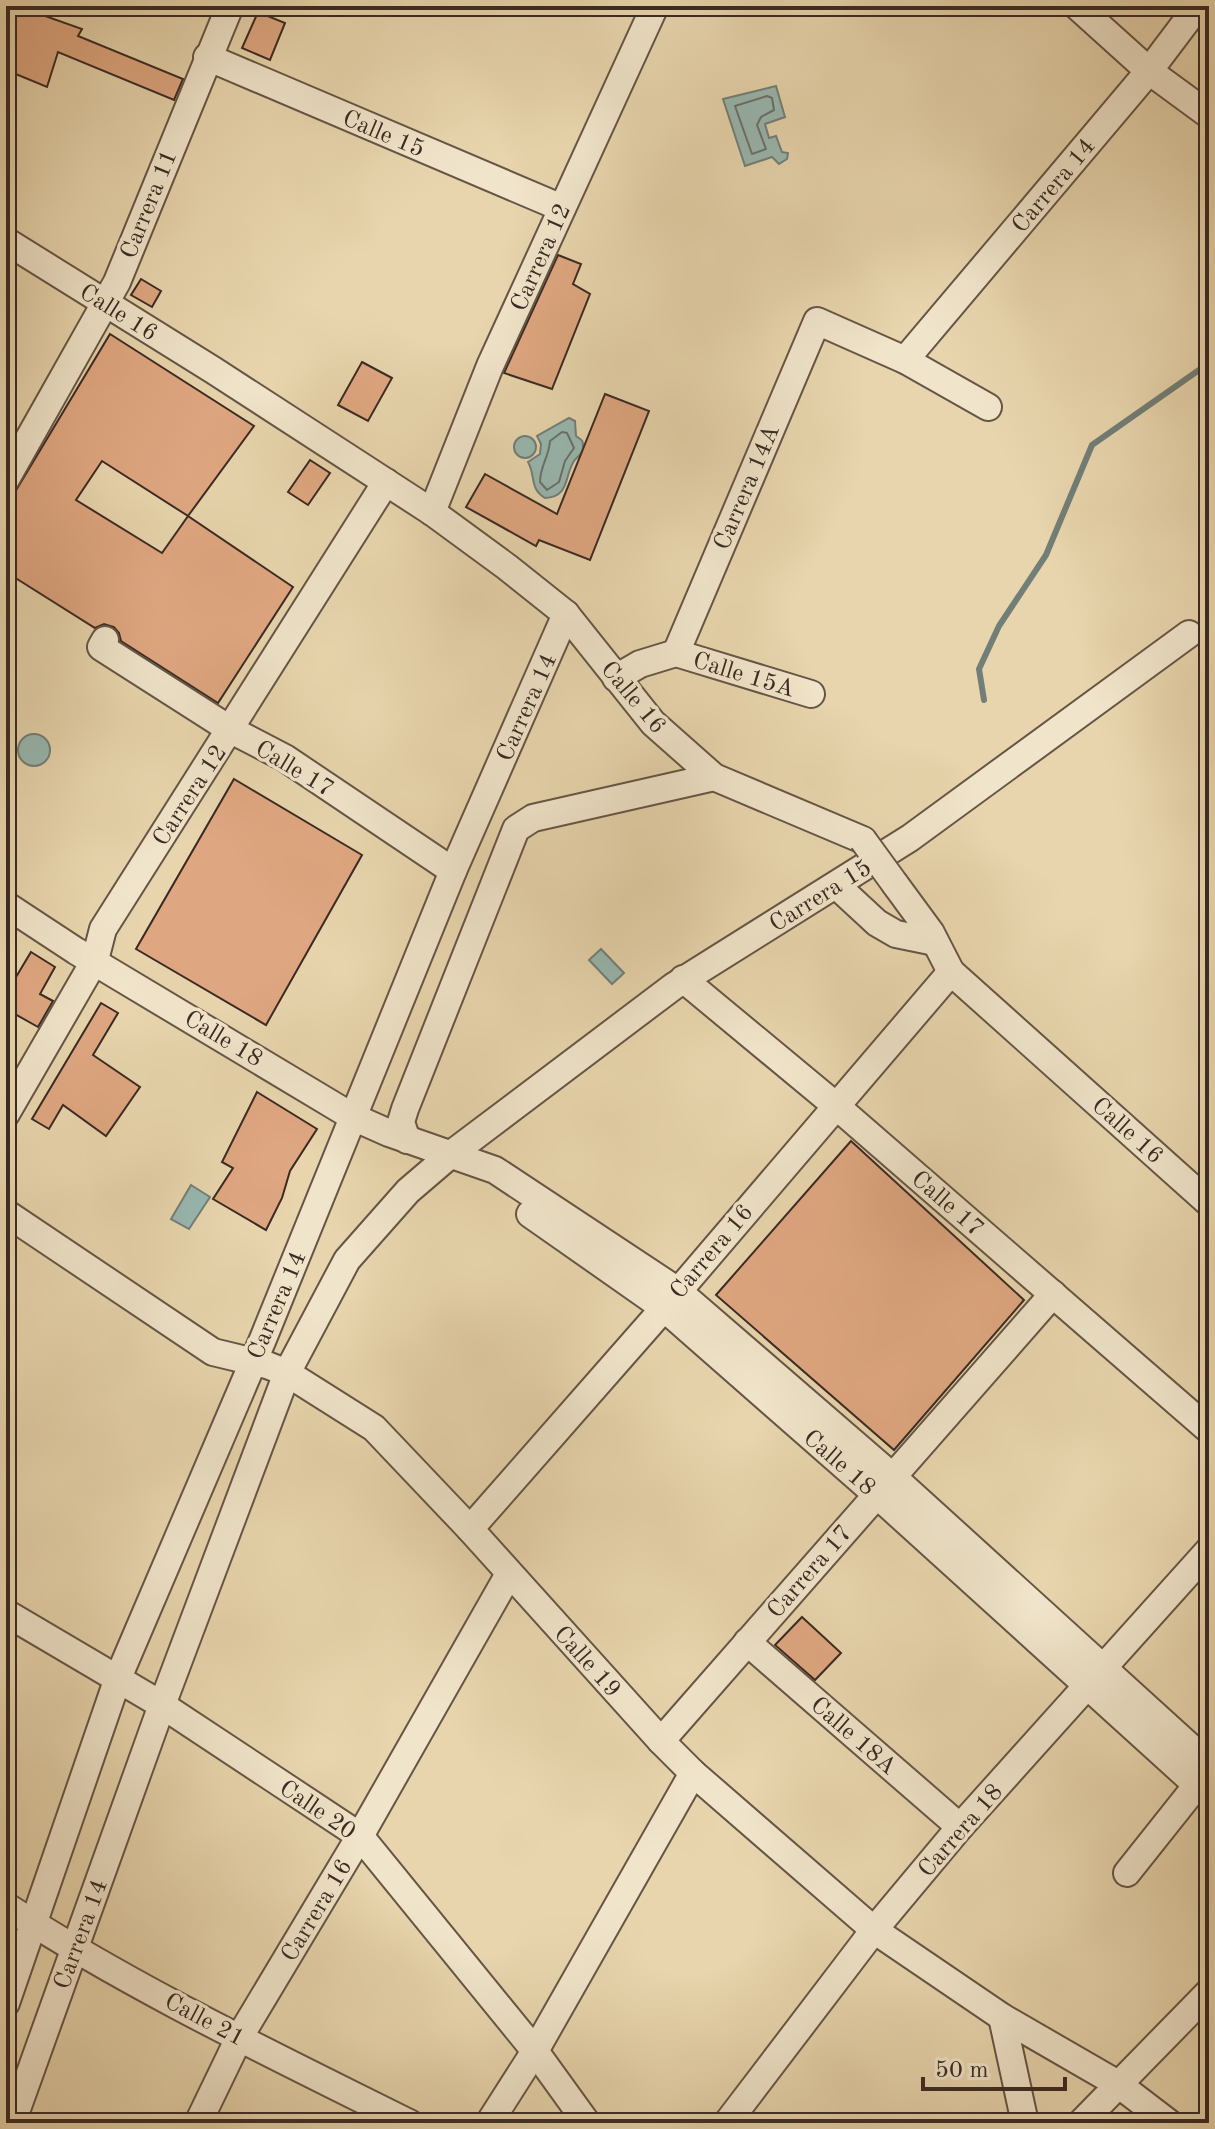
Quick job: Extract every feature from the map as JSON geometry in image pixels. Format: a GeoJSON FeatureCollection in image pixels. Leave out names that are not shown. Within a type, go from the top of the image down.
{"type":"FeatureCollection","features":[{"type":"Feature","properties":{"kind":"street","name":"Carrera 11"},"geometry":{"type":"LineString","coordinates":[[6,479],[117,282],[230,6]]}},
{"type":"Feature","properties":{"kind":"street","name":"Carrera 12"},"geometry":{"type":"LineString","coordinates":[[432,512],[490,366],[655,6]]}},
{"type":"Feature","properties":{"kind":"street"},"geometry":{"type":"LineString","coordinates":[[1077,6],[1149,71],[1209,115]]}},
{"type":"Feature","properties":{"kind":"street","name":"Carrera 14"},"geometry":{"type":"LineString","coordinates":[[905,360],[1149,71],[1198,6]]}},
{"type":"Feature","properties":{"kind":"street","name":"Calle 15"},"geometry":{"type":"LineString","coordinates":[[207,57],[562,208]]}},
{"type":"Feature","properties":{"kind":"street","name":"Calle 16"},"geometry":{"type":"LineString","coordinates":[[6,241],[432,512],[566,614],[653,723],[714,777],[863,840],[935,942],[951,972],[1209,1203]]}},
{"type":"Feature","properties":{"kind":"street","name":"Carrera 14A"},"geometry":{"type":"LineString","coordinates":[[676,653],[817,321],[905,360]]}},
{"type":"Feature","properties":{"kind":"street"},"geometry":{"type":"LineString","coordinates":[[905,360],[988,407]]}},
{"type":"Feature","properties":{"kind":"street","name":"Carrera 12"},"geometry":{"type":"LineString","coordinates":[[6,1114],[95,960],[103,929],[386,482]]}},
{"type":"Feature","properties":{"kind":"street","name":"Carrera 14"},"geometry":{"type":"LineString","coordinates":[[6,2003],[118,1678],[253,1362],[453,871],[566,614]]}},
{"type":"Feature","properties":{"kind":"street","name":"Carrera 15"},"geometry":{"type":"LineString","coordinates":[[450,1155],[683,979],[837,886],[972,794],[1189,634]]}},
{"type":"Feature","properties":{"kind":"street","name":"Calle 17"},"geometry":{"type":"LineString","coordinates":[[105,640],[101,647],[231,730],[285,758],[453,871]]}},
{"type":"Feature","properties":{"kind":"street"},"geometry":{"type":"LineString","coordinates":[[616,678],[640,664],[676,653]]}},
{"type":"Feature","properties":{"kind":"street","name":"Calle 15A"},"geometry":{"type":"LineString","coordinates":[[676,653],[811,694]]}},
{"type":"Feature","properties":{"kind":"street"},"geometry":{"type":"LineString","coordinates":[[407,1140],[401,1122],[405,1109],[516,829],[533,818],[714,777]]}},
{"type":"Feature","properties":{"kind":"street"},"geometry":{"type":"LineString","coordinates":[[837,886],[877,923],[896,934],[935,942]]}},
{"type":"Feature","properties":{"kind":"street","name":"Calle 18"},"geometry":{"type":"LineString","coordinates":[[6,905],[76,951],[353,1117],[450,1155],[671,1299],[884,1485],[1205,1782]]}},
{"type":"Feature","properties":{"kind":"street","name":"Carrera 16"},"geometry":{"type":"LineString","coordinates":[[470,1529],[951,972]]}},
{"type":"Feature","properties":{"kind":"street","name":"Calle 17"},"geometry":{"type":"LineString","coordinates":[[683,979],[835,1105],[1209,1430]]}},
{"type":"Feature","properties":{"kind":"street","name":"Carrera 14"},"geometry":{"type":"LineString","coordinates":[[12,2123],[162,1705],[287,1373],[347,1260],[408,1191],[450,1155]]}},
{"type":"Feature","properties":{"kind":"street","name":"Calle 19"},"geometry":{"type":"LineString","coordinates":[[6,1213],[213,1352],[287,1373],[374,1428],[693,1773],[874,1930],[1002,2017],[1118,2084],[1169,2123]]}},
{"type":"Feature","properties":{"kind":"street","name":"Carrera 17"},"geometry":{"type":"LineString","coordinates":[[661,1741],[1053,1294]]}},
{"type":"Feature","properties":{"kind":"street","name":"Carrera 18"},"geometry":{"type":"LineString","coordinates":[[741,2118],[874,1930],[960,1827],[1209,1550]]}},
{"type":"Feature","properties":{"kind":"street","name":"Carrera 16"},"geometry":{"type":"LineString","coordinates":[[198,2123],[239,2038],[360,1836],[509,1574]]}},
{"type":"Feature","properties":{"kind":"street","name":"Calle 20"},"geometry":{"type":"LineString","coordinates":[[7,1617],[162,1705],[360,1836],[535,2051],[587,2123]]}},
{"type":"Feature","properties":{"kind":"street","name":"Calle 18A"},"geometry":{"type":"LineString","coordinates":[[747,1642],[960,1827]]}},
{"type":"Feature","properties":{"kind":"street"},"geometry":{"type":"LineString","coordinates":[[489,2123],[535,2051],[693,1773]]}},
{"type":"Feature","properties":{"kind":"street"},"geometry":{"type":"LineString","coordinates":[[1127,1873],[1205,1782]]}},
{"type":"Feature","properties":{"kind":"street","name":"Calle 21"},"geometry":{"type":"LineString","coordinates":[[6,1906],[74,1949],[239,2038],[409,2123]]}},
{"type":"Feature","properties":{"kind":"street"},"geometry":{"type":"LineString","coordinates":[[1081,2123],[1209,1992]]}},
{"type":"Feature","properties":{"kind":"street"},"geometry":{"type":"LineString","coordinates":[[1002,2017],[1025,2123]]}},
{"type":"Feature","properties":{"kind":"water"},"geometry":{"type":"Polygon","coordinates":[[[776,86],[785,117],[765,124],[769,138],[776,136],[782,152],[788,153],[787,159],[779,164],[772,157],[745,166],[723,99],[776,86]]]}},
{"type":"Feature","properties":{"kind":"water"},"geometry":{"type":"Polygon","coordinates":[[[569,418],[575,421],[576,436],[582,441],[583,451],[574,461],[563,490],[545,498],[535,486],[528,462],[540,454],[541,444],[537,436],[569,418]]]}},
{"type":"Feature","properties":{"kind":"water"},"geometry":{"type":"Polygon","coordinates":[[[525,436],[533,439],[536,447],[533,455],[525,458],[517,455],[514,447],[517,439],[525,436]]]}},
{"type":"Feature","properties":{"kind":"water"},"geometry":{"type":"Polygon","coordinates":[[[34,734],[45,739],[50,750],[45,761],[34,766],[23,761],[18,750],[23,739],[34,734]]]}},
{"type":"Feature","properties":{"kind":"water"},"geometry":{"type":"Polygon","coordinates":[[[601,949],[624,973],[612,984],[589,960],[601,949]]]}},
{"type":"Feature","properties":{"kind":"water"},"geometry":{"type":"Polygon","coordinates":[[[191,1185],[210,1197],[189,1229],[171,1219],[191,1185]]]}},
{"type":"Feature","properties":{"kind":"building"},"geometry":{"type":"Polygon","coordinates":[[[6,6],[17,6],[82,29],[78,36],[183,79],[174,100],[58,52],[47,87],[6,70],[6,6]]]}},
{"type":"Feature","properties":{"kind":"building"},"geometry":{"type":"Polygon","coordinates":[[[258,12],[285,23],[270,60],[242,48],[258,12]]]}},
{"type":"Feature","properties":{"kind":"building"},"geometry":{"type":"Polygon","coordinates":[[[558,255],[581,264],[573,284],[590,294],[552,389],[504,373],[558,255]]]}},
{"type":"Feature","properties":{"kind":"building"},"geometry":{"type":"Polygon","coordinates":[[[141,279],[161,291],[152,307],[131,295],[141,279]]]}},
{"type":"Feature","properties":{"kind":"building"},"geometry":{"type":"Polygon","coordinates":[[[110,334],[254,426],[188,516],[293,587],[218,703],[121,641],[114,627],[104,624],[95,628],[6,572],[6,507],[110,334]],[[102,461],[76,500],[162,553],[188,516],[102,461]]]}},
{"type":"Feature","properties":{"kind":"building"},"geometry":{"type":"Polygon","coordinates":[[[362,362],[392,378],[368,421],[338,405],[362,362]]]}},
{"type":"Feature","properties":{"kind":"building"},"geometry":{"type":"Polygon","coordinates":[[[605,394],[649,411],[590,560],[539,540],[536,546],[466,507],[485,474],[557,514],[605,394]]]}},
{"type":"Feature","properties":{"kind":"building"},"geometry":{"type":"Polygon","coordinates":[[[310,460],[330,473],[308,505],[288,492],[310,460]]]}},
{"type":"Feature","properties":{"kind":"building"},"geometry":{"type":"Polygon","coordinates":[[[234,779],[362,855],[266,1025],[136,949],[234,779]]]}},
{"type":"Feature","properties":{"kind":"building"},"geometry":{"type":"Polygon","coordinates":[[[31,952],[55,967],[40,994],[53,1001],[38,1027],[6,1009],[6,969],[16,977],[31,952]]]}},
{"type":"Feature","properties":{"kind":"building"},"geometry":{"type":"Polygon","coordinates":[[[101,1003],[118,1013],[93,1055],[140,1087],[106,1136],[63,1105],[49,1129],[32,1119],[101,1003]]]}},
{"type":"Feature","properties":{"kind":"building"},"geometry":{"type":"Polygon","coordinates":[[[257,1092],[317,1129],[290,1171],[282,1198],[266,1230],[213,1199],[233,1168],[222,1162],[257,1092]]]}},
{"type":"Feature","properties":{"kind":"building"},"geometry":{"type":"Polygon","coordinates":[[[851,1141],[1024,1300],[894,1450],[716,1295],[851,1141]]]}},
{"type":"Feature","properties":{"kind":"building"},"geometry":{"type":"Polygon","coordinates":[[[802,1617],[841,1653],[815,1680],[775,1645],[802,1617]]]}},
{"type":"Feature","properties":{"kind":"waterway"},"geometry":{"type":"LineString","coordinates":[[984,700],[979,669],[999,626],[1046,555],[1092,445],[1209,363]]}}]}
